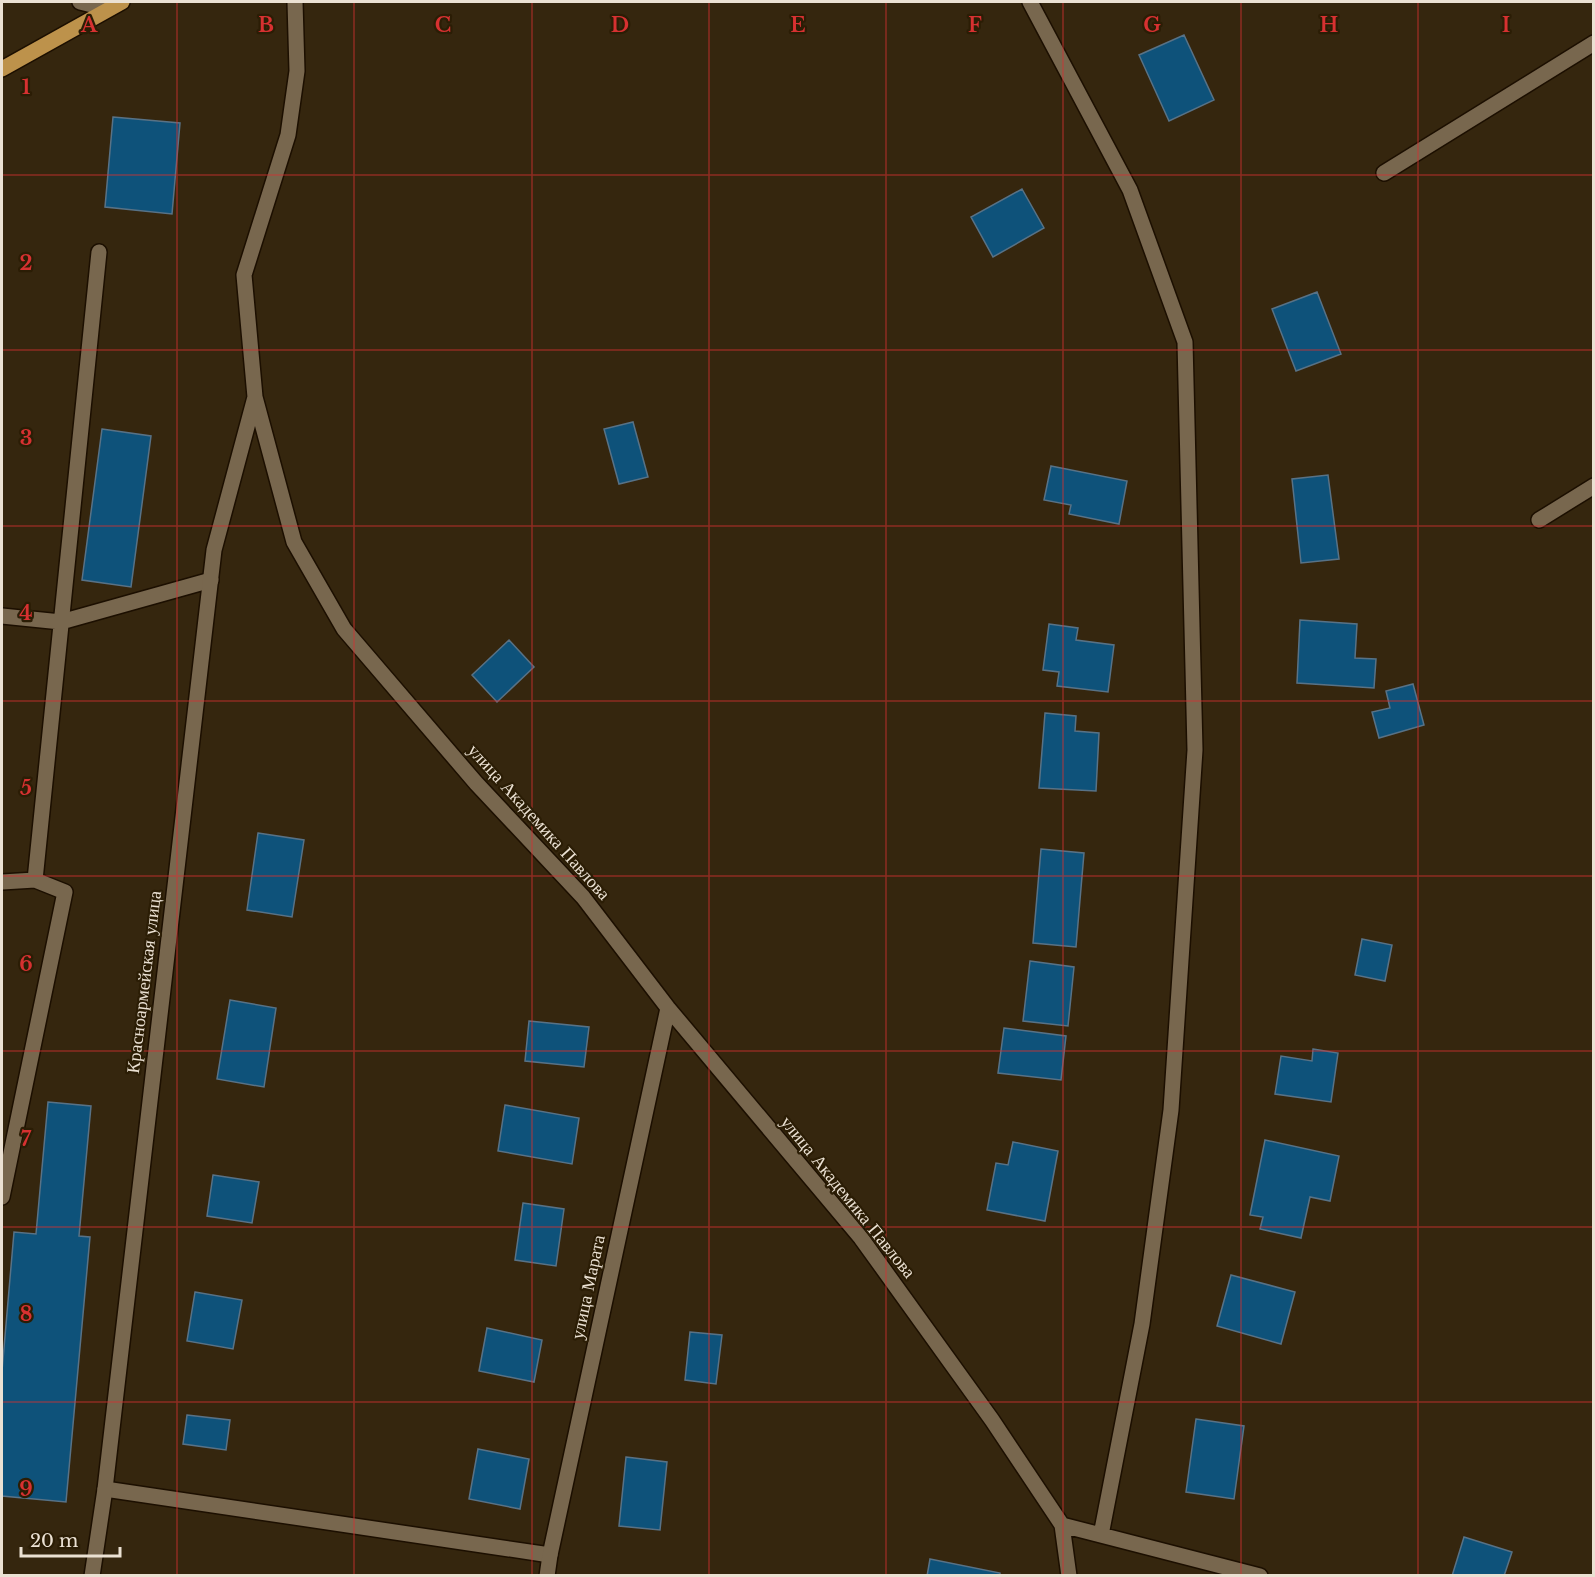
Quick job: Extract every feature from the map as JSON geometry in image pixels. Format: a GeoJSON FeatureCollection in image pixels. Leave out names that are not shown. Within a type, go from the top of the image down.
{"type":"FeatureCollection","features":[{"type":"Feature","properties":{"kind":"main road"},"geometry":{"type":"LineString","coordinates":[[2,69],[122,2]]}},
{"type":"Feature","properties":{"kind":"street"},"geometry":{"type":"LineString","coordinates":[[80,2],[108,9]]}},
{"type":"Feature","properties":{"kind":"street","name":"улица Академика Павлова"},"geometry":{"type":"LineString","coordinates":[[295,2],[297,71],[288,135],[244,275],[255,397],[294,542],[344,629],[476,783],[583,897],[668,1008],[861,1238],[992,1420],[1062,1525],[1069,1575]]}},
{"type":"Feature","properties":{"kind":"street"},"geometry":{"type":"LineString","coordinates":[[1030,2],[1130,190],[1185,342],[1195,750],[1171,1110],[1142,1324],[1101,1535]]}},
{"type":"Feature","properties":{"kind":"street"},"geometry":{"type":"LineString","coordinates":[[1384,173],[1593,43]]}},
{"type":"Feature","properties":{"kind":"street"},"geometry":{"type":"LineString","coordinates":[[35,880],[99,252]]}},
{"type":"Feature","properties":{"kind":"street","name":"Красноармейская улица"},"geometry":{"type":"LineString","coordinates":[[92,1575],[105,1489],[214,550],[255,397]]}},
{"type":"Feature","properties":{"kind":"street"},"geometry":{"type":"LineString","coordinates":[[1539,520],[1593,486]]}},
{"type":"Feature","properties":{"kind":"street"},"geometry":{"type":"LineString","coordinates":[[2,616],[61,622],[211,580]]}},
{"type":"Feature","properties":{"kind":"street"},"geometry":{"type":"LineString","coordinates":[[2,882],[35,880],[65,892],[2,1197]]}},
{"type":"Feature","properties":{"kind":"street","name":"улица Марата"},"geometry":{"type":"LineString","coordinates":[[547,1575],[668,1008]]}},
{"type":"Feature","properties":{"kind":"street"},"geometry":{"type":"LineString","coordinates":[[105,1489],[550,1555]]}},
{"type":"Feature","properties":{"kind":"street"},"geometry":{"type":"LineString","coordinates":[[1062,1525],[1260,1575]]}},
{"type":"Feature","properties":{"kind":"building"},"geometry":{"type":"Polygon","coordinates":[[[1184,35],[1214,100],[1169,121],[1139,55],[1184,35]]]}},
{"type":"Feature","properties":{"kind":"building"},"geometry":{"type":"Polygon","coordinates":[[[113,117],[180,123],[172,214],[105,207],[113,117]]]}},
{"type":"Feature","properties":{"kind":"building"},"geometry":{"type":"Polygon","coordinates":[[[1022,189],[1044,228],[993,257],[971,217],[1022,189]]]}},
{"type":"Feature","properties":{"kind":"building"},"geometry":{"type":"Polygon","coordinates":[[[1317,292],[1341,354],[1296,371],[1272,309],[1317,292]]]}},
{"type":"Feature","properties":{"kind":"building"},"geometry":{"type":"Polygon","coordinates":[[[633,422],[648,477],[619,484],[604,429],[633,422]]]}},
{"type":"Feature","properties":{"kind":"building"},"geometry":{"type":"Polygon","coordinates":[[[102,429],[151,436],[131,587],[82,580],[102,429]]]}},
{"type":"Feature","properties":{"kind":"building"},"geometry":{"type":"Polygon","coordinates":[[[1051,466],[1127,481],[1119,524],[1069,514],[1071,505],[1044,500],[1051,466]]]}},
{"type":"Feature","properties":{"kind":"building"},"geometry":{"type":"Polygon","coordinates":[[[1328,475],[1339,559],[1301,563],[1292,479],[1328,475]]]}},
{"type":"Feature","properties":{"kind":"building"},"geometry":{"type":"Polygon","coordinates":[[[1300,620],[1357,624],[1355,658],[1376,659],[1374,688],[1297,683],[1300,620]]]}},
{"type":"Feature","properties":{"kind":"building"},"geometry":{"type":"Polygon","coordinates":[[[1049,624],[1078,628],[1076,640],[1114,645],[1108,692],[1057,686],[1059,672],[1043,670],[1049,624]]]}},
{"type":"Feature","properties":{"kind":"building"},"geometry":{"type":"Polygon","coordinates":[[[509,640],[534,667],[497,702],[472,675],[509,640]]]}},
{"type":"Feature","properties":{"kind":"building"},"geometry":{"type":"Polygon","coordinates":[[[1413,684],[1424,725],[1379,738],[1372,712],[1390,708],[1386,691],[1413,684]]]}},
{"type":"Feature","properties":{"kind":"building"},"geometry":{"type":"Polygon","coordinates":[[[1045,713],[1076,716],[1075,731],[1099,733],[1096,791],[1039,788],[1045,713]]]}},
{"type":"Feature","properties":{"kind":"building"},"geometry":{"type":"Polygon","coordinates":[[[258,833],[304,840],[292,917],[247,910],[258,833]]]}},
{"type":"Feature","properties":{"kind":"building"},"geometry":{"type":"Polygon","coordinates":[[[1041,849],[1084,853],[1076,947],[1033,943],[1041,849]]]}},
{"type":"Feature","properties":{"kind":"building"},"geometry":{"type":"Polygon","coordinates":[[[1362,939],[1392,945],[1385,981],[1355,975],[1362,939]]]}},
{"type":"Feature","properties":{"kind":"building"},"geometry":{"type":"Polygon","coordinates":[[[1030,961],[1074,967],[1068,1026],[1023,1021],[1030,961]]]}},
{"type":"Feature","properties":{"kind":"building"},"geometry":{"type":"Polygon","coordinates":[[[230,1000],[276,1008],[264,1087],[217,1079],[230,1000]]]}},
{"type":"Feature","properties":{"kind":"building"},"geometry":{"type":"Polygon","coordinates":[[[529,1021],[589,1027],[584,1067],[525,1061],[529,1021]]]}},
{"type":"Feature","properties":{"kind":"building"},"geometry":{"type":"Polygon","coordinates":[[[1004,1028],[1066,1036],[1061,1080],[998,1073],[1004,1028]]]}},
{"type":"Feature","properties":{"kind":"building"},"geometry":{"type":"Polygon","coordinates":[[[1313,1049],[1338,1053],[1331,1102],[1275,1094],[1281,1056],[1312,1061],[1313,1049]]]}},
{"type":"Feature","properties":{"kind":"building"},"geometry":{"type":"Polygon","coordinates":[[[48,1102],[91,1106],[79,1236],[90,1237],[66,1502],[2,1496],[2,1371],[14,1232],[36,1234],[48,1102]]]}},
{"type":"Feature","properties":{"kind":"building"},"geometry":{"type":"Polygon","coordinates":[[[505,1105],[579,1118],[572,1164],[498,1151],[505,1105]]]}},
{"type":"Feature","properties":{"kind":"building"},"geometry":{"type":"Polygon","coordinates":[[[1265,1140],[1339,1156],[1330,1201],[1310,1197],[1301,1238],[1260,1229],[1263,1217],[1250,1215],[1265,1140]]]}},
{"type":"Feature","properties":{"kind":"building"},"geometry":{"type":"Polygon","coordinates":[[[1013,1142],[1058,1151],[1045,1221],[987,1210],[996,1163],[1008,1165],[1013,1142]]]}},
{"type":"Feature","properties":{"kind":"building"},"geometry":{"type":"Polygon","coordinates":[[[213,1175],[259,1182],[252,1223],[207,1216],[213,1175]]]}},
{"type":"Feature","properties":{"kind":"building"},"geometry":{"type":"Polygon","coordinates":[[[523,1203],[564,1209],[556,1266],[515,1260],[523,1203]]]}},
{"type":"Feature","properties":{"kind":"building"},"geometry":{"type":"Polygon","coordinates":[[[1231,1275],[1295,1292],[1281,1344],[1217,1326],[1231,1275]]]}},
{"type":"Feature","properties":{"kind":"building"},"geometry":{"type":"Polygon","coordinates":[[[195,1292],[242,1300],[233,1349],[187,1341],[195,1292]]]}},
{"type":"Feature","properties":{"kind":"building"},"geometry":{"type":"Polygon","coordinates":[[[487,1328],[542,1340],[534,1382],[479,1371],[487,1328]]]}},
{"type":"Feature","properties":{"kind":"building"},"geometry":{"type":"Polygon","coordinates":[[[690,1332],[722,1335],[716,1384],[685,1380],[690,1332]]]}},
{"type":"Feature","properties":{"kind":"building"},"geometry":{"type":"Polygon","coordinates":[[[187,1415],[230,1420],[226,1450],[183,1444],[187,1415]]]}},
{"type":"Feature","properties":{"kind":"building"},"geometry":{"type":"Polygon","coordinates":[[[1196,1419],[1244,1426],[1234,1499],[1186,1492],[1196,1419]]]}},
{"type":"Feature","properties":{"kind":"building"},"geometry":{"type":"Polygon","coordinates":[[[478,1449],[529,1459],[520,1509],[469,1499],[478,1449]]]}},
{"type":"Feature","properties":{"kind":"building"},"geometry":{"type":"Polygon","coordinates":[[[626,1457],[667,1462],[660,1530],[619,1526],[626,1457]]]}},
{"type":"Feature","properties":{"kind":"building"},"geometry":{"type":"Polygon","coordinates":[[[1464,1537],[1512,1552],[1504,1576],[1452,1576],[1464,1537]]]}},
{"type":"Feature","properties":{"kind":"building"},"geometry":{"type":"Polygon","coordinates":[[[930,1559],[1000,1573],[1000,1576],[927,1576],[930,1559]]]}}]}
